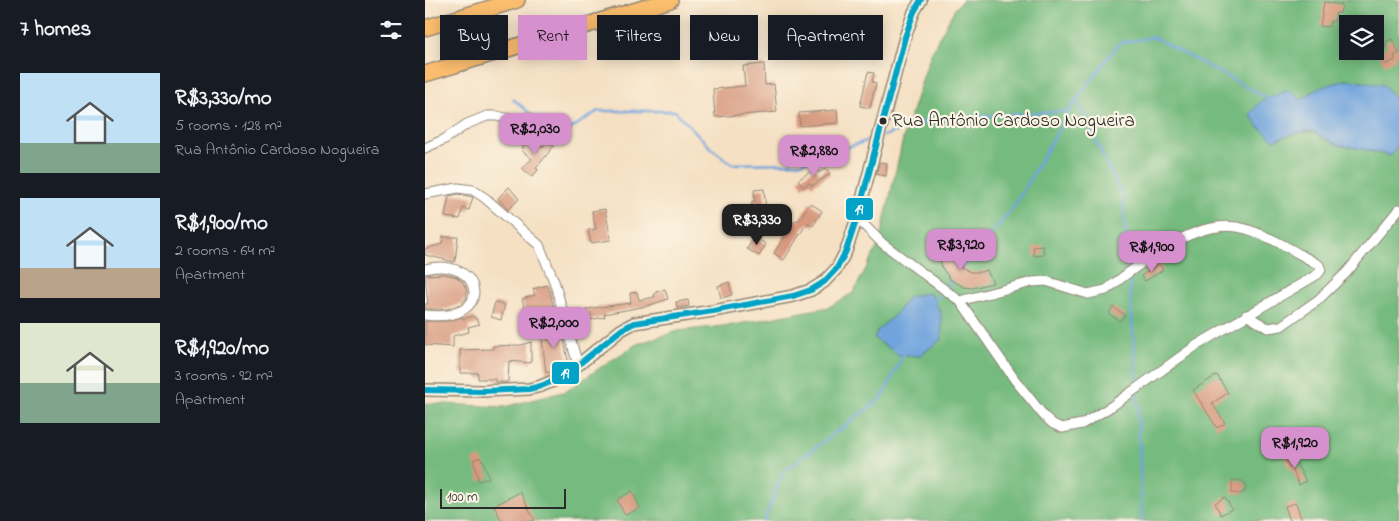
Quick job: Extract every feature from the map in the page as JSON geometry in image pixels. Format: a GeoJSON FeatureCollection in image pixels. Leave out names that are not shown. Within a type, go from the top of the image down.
{"type":"FeatureCollection","features":[{"type":"Feature","properties":{"kind":"highway"},"geometry":{"type":"LineString","coordinates":[[425,28],[517,0]]}},
{"type":"Feature","properties":{"kind":"highway"},"geometry":{"type":"LineString","coordinates":[[425,74],[670,0]]}},
{"type":"Feature","properties":{"kind":"main road"},"geometry":{"type":"LineString","coordinates":[[425,390],[483,391],[529,389],[553,381],[578,365],[621,330],[634,323],[739,307],[793,296],[811,290],[824,282],[837,268],[846,251],[857,218],[905,37],[914,12],[921,0]]}},
{"type":"Feature","properties":{"kind":"street"},"geometry":{"type":"LineString","coordinates":[[425,148],[445,139],[467,124],[487,116],[497,116],[523,122]]}},
{"type":"Feature","properties":{"kind":"street"},"geometry":{"type":"LineString","coordinates":[[425,194],[458,188],[473,190],[539,245],[554,281],[578,365]]}},
{"type":"Feature","properties":{"kind":"street"},"geometry":{"type":"LineString","coordinates":[[1245,315],[1268,328],[1281,326],[1318,300],[1347,272],[1399,209]]}},
{"type":"Feature","properties":{"kind":"street"},"geometry":{"type":"LineString","coordinates":[[857,218],[882,243],[961,301],[1015,380],[1049,420],[1062,428],[1082,424],[1112,406],[1197,345],[1245,315],[1318,274],[1321,270],[1320,267],[1273,239],[1245,228],[1232,226],[1216,227],[1199,231],[1174,242],[1106,290],[1088,294],[1046,281],[1032,282],[961,301]]}},
{"type":"Feature","properties":{"kind":"street"},"geometry":{"type":"LineString","coordinates":[[425,269],[450,267],[461,272],[469,279],[475,292],[472,302],[463,310],[442,315],[425,314]]}},
{"type":"Feature","properties":{"kind":"green space"},"geometry":{"type":"Polygon","coordinates":[[[962,0],[1399,0],[1399,104],[1384,85],[1318,88],[1301,100],[1274,140],[1292,134],[1312,131],[1337,145],[1391,156],[1399,143],[1399,521],[425,521],[425,403],[504,407],[567,391],[637,344],[678,331],[733,325],[829,307],[853,293],[879,244],[903,139],[931,53],[954,10],[962,0]],[[910,296],[896,314],[878,330],[874,338],[884,344],[910,296]]]}},
{"type":"Feature","properties":{"kind":"water"},"geometry":{"type":"Polygon","coordinates":[[[1346,80],[1384,85],[1399,104],[1399,143],[1391,156],[1337,145],[1312,131],[1292,134],[1274,140],[1258,126],[1250,114],[1261,101],[1289,90],[1301,100],[1318,88],[1346,80]]]}},
{"type":"Feature","properties":{"kind":"water"},"geometry":{"type":"Polygon","coordinates":[[[930,293],[941,313],[942,339],[919,356],[899,355],[874,338],[878,330],[896,314],[909,296],[930,293]]]}},
{"type":"Feature","properties":{"kind":"building"},"geometry":{"type":"Polygon","coordinates":[[[1324,2],[1342,5],[1340,13],[1336,13],[1334,22],[1330,21],[1329,27],[1320,26],[1324,2]]]}},
{"type":"Feature","properties":{"kind":"building"},"geometry":{"type":"Polygon","coordinates":[[[1392,39],[1399,53],[1394,56],[1395,60],[1384,65],[1382,60],[1384,60],[1384,48],[1387,47],[1385,42],[1392,39]]]}},
{"type":"Feature","properties":{"kind":"building"},"geometry":{"type":"Polygon","coordinates":[[[764,64],[765,85],[774,84],[777,112],[715,117],[713,89],[745,86],[743,66],[764,64]]]}},
{"type":"Feature","properties":{"kind":"building"},"geometry":{"type":"Polygon","coordinates":[[[868,72],[874,73],[872,82],[876,83],[870,108],[860,106],[868,72]]]}},
{"type":"Feature","properties":{"kind":"building"},"geometry":{"type":"Polygon","coordinates":[[[837,110],[838,123],[800,126],[799,113],[837,110]]]}},
{"type":"Feature","properties":{"kind":"building"},"geometry":{"type":"Polygon","coordinates":[[[524,137],[538,146],[539,144],[543,147],[547,141],[554,146],[536,168],[538,170],[532,177],[522,168],[532,159],[521,150],[524,147],[519,143],[524,137]]]}},
{"type":"Feature","properties":{"kind":"building"},"geometry":{"type":"Polygon","coordinates":[[[880,162],[887,163],[886,176],[876,174],[880,162]]]}},
{"type":"Feature","properties":{"kind":"building"},"geometry":{"type":"Polygon","coordinates":[[[816,168],[819,173],[826,168],[830,174],[812,186],[810,183],[803,187],[798,180],[816,168]]]}},
{"type":"Feature","properties":{"kind":"building"},"geometry":{"type":"Polygon","coordinates":[[[509,187],[519,199],[508,210],[498,198],[509,187]]]}},
{"type":"Feature","properties":{"kind":"building"},"geometry":{"type":"Polygon","coordinates":[[[764,189],[766,212],[754,213],[755,220],[730,222],[729,211],[752,209],[752,201],[755,201],[754,190],[764,189]]]}},
{"type":"Feature","properties":{"kind":"building"},"geometry":{"type":"Polygon","coordinates":[[[458,194],[473,197],[469,210],[463,208],[460,219],[445,217],[449,196],[458,194]]]}},
{"type":"Feature","properties":{"kind":"building"},"geometry":{"type":"Polygon","coordinates":[[[810,203],[822,211],[813,226],[808,223],[805,226],[784,260],[774,253],[795,220],[798,221],[810,203]]]}},
{"type":"Feature","properties":{"kind":"building"},"geometry":{"type":"Polygon","coordinates":[[[605,209],[611,240],[591,243],[588,230],[596,229],[592,211],[605,209]]]}},
{"type":"Feature","properties":{"kind":"building"},"geometry":{"type":"Polygon","coordinates":[[[443,237],[458,237],[455,262],[425,255],[425,249],[442,244],[443,237]]]}},
{"type":"Feature","properties":{"kind":"building"},"geometry":{"type":"Polygon","coordinates":[[[754,237],[766,244],[759,256],[747,249],[754,237]]]}},
{"type":"Feature","properties":{"kind":"building"},"geometry":{"type":"Polygon","coordinates":[[[1043,246],[1044,255],[1034,256],[1033,247],[1043,246]]]}},
{"type":"Feature","properties":{"kind":"building"},"geometry":{"type":"Polygon","coordinates":[[[953,247],[955,258],[961,267],[971,272],[987,270],[993,283],[972,288],[964,287],[951,280],[942,268],[937,248],[953,247]]]}},
{"type":"Feature","properties":{"kind":"building"},"geometry":{"type":"Polygon","coordinates":[[[1159,264],[1163,270],[1145,281],[1141,276],[1159,264]]]}},
{"type":"Feature","properties":{"kind":"building"},"geometry":{"type":"Polygon","coordinates":[[[444,274],[457,277],[464,284],[467,291],[466,298],[460,304],[447,309],[425,309],[425,304],[428,304],[425,275],[444,274]]]}},
{"type":"Feature","properties":{"kind":"building"},"geometry":{"type":"Polygon","coordinates":[[[729,282],[732,295],[721,298],[718,286],[729,282]]]}},
{"type":"Feature","properties":{"kind":"building"},"geometry":{"type":"Polygon","coordinates":[[[548,285],[554,308],[539,313],[526,313],[522,299],[535,295],[533,289],[548,285]]]}},
{"type":"Feature","properties":{"kind":"building"},"geometry":{"type":"Polygon","coordinates":[[[665,289],[668,299],[647,306],[604,314],[605,317],[583,321],[581,313],[587,312],[586,309],[631,303],[630,293],[637,292],[639,300],[655,297],[654,294],[656,292],[665,289]]]}},
{"type":"Feature","properties":{"kind":"building"},"geometry":{"type":"Polygon","coordinates":[[[688,300],[689,306],[677,308],[676,302],[688,300]]]}},
{"type":"Feature","properties":{"kind":"building"},"geometry":{"type":"Polygon","coordinates":[[[495,302],[505,305],[501,320],[491,317],[495,302]]]}},
{"type":"Feature","properties":{"kind":"building"},"geometry":{"type":"Polygon","coordinates":[[[1113,307],[1125,315],[1120,321],[1109,314],[1113,307]]]}},
{"type":"Feature","properties":{"kind":"building"},"geometry":{"type":"Polygon","coordinates":[[[473,316],[480,324],[468,327],[469,332],[453,336],[453,347],[425,345],[425,321],[448,321],[473,316]]]}},
{"type":"Feature","properties":{"kind":"building"},"geometry":{"type":"Polygon","coordinates":[[[560,326],[568,361],[560,363],[561,366],[554,368],[554,371],[546,373],[542,338],[549,336],[547,330],[560,326]]]}},
{"type":"Feature","properties":{"kind":"building"},"geometry":{"type":"Polygon","coordinates":[[[531,342],[531,363],[509,361],[508,382],[495,382],[495,379],[478,379],[478,373],[460,373],[460,350],[493,349],[493,346],[521,345],[531,342]]]}},
{"type":"Feature","properties":{"kind":"building"},"geometry":{"type":"Polygon","coordinates":[[[1217,375],[1228,393],[1212,403],[1225,423],[1217,428],[1193,390],[1217,375]]]}},
{"type":"Feature","properties":{"kind":"building"},"geometry":{"type":"Polygon","coordinates":[[[1291,454],[1306,481],[1299,485],[1291,467],[1289,468],[1284,458],[1291,454]]]}},
{"type":"Feature","properties":{"kind":"building"},"geometry":{"type":"Polygon","coordinates":[[[480,457],[483,460],[489,478],[479,481],[473,460],[480,457]]]}},
{"type":"Feature","properties":{"kind":"building"},"geometry":{"type":"Polygon","coordinates":[[[1232,480],[1243,481],[1246,484],[1245,492],[1242,492],[1242,494],[1232,493],[1232,480]]]}},
{"type":"Feature","properties":{"kind":"building"},"geometry":{"type":"Polygon","coordinates":[[[632,491],[640,508],[625,515],[617,500],[632,491]]]}},
{"type":"Feature","properties":{"kind":"building"},"geometry":{"type":"Polygon","coordinates":[[[520,492],[535,521],[502,521],[494,506],[520,492]]]}},
{"type":"Feature","properties":{"kind":"building"},"geometry":{"type":"Polygon","coordinates":[[[1225,497],[1232,509],[1221,515],[1215,503],[1225,497]]]}},
{"type":"Feature","properties":{"kind":"building"},"geometry":{"type":"Polygon","coordinates":[[[1296,503],[1302,521],[1290,521],[1285,506],[1296,503]]]}},
{"type":"Feature","properties":{"kind":"waterway"},"geometry":{"type":"LineString","coordinates":[[962,269],[1015,205],[1076,100],[1119,43],[1153,37],[1269,99]]}},
{"type":"Feature","properties":{"kind":"waterway"},"geometry":{"type":"LineString","coordinates":[[513,99],[558,137],[598,111],[675,111],[712,149],[732,164],[801,163],[875,138]]}},
{"type":"Feature","properties":{"kind":"waterway"},"geometry":{"type":"LineString","coordinates":[[1077,101],[1123,198],[1129,270]]}},
{"type":"Feature","properties":{"kind":"waterway"},"geometry":{"type":"LineString","coordinates":[[883,136],[934,119],[1070,111]]}},
{"type":"Feature","properties":{"kind":"waterway"},"geometry":{"type":"LineString","coordinates":[[1129,275],[1137,385]]}},
{"type":"Feature","properties":{"kind":"waterway"},"geometry":{"type":"LineString","coordinates":[[946,288],[953,279]]}},
{"type":"Feature","properties":{"kind":"waterway"},"geometry":{"type":"LineString","coordinates":[[933,303],[942,292]]}},
{"type":"Feature","properties":{"kind":"waterway"},"geometry":{"type":"LineString","coordinates":[[764,521],[783,472],[882,398],[904,353]]}},
{"type":"Feature","properties":{"kind":"waterway"},"geometry":{"type":"LineString","coordinates":[[1137,390],[1142,521]]}},
{"type":"Feature","properties":{"kind":"transit line","name":"19"},"geometry":{"type":"LineString","coordinates":[[425,390],[483,391],[529,389],[541,386],[553,381],[578,365],[621,330],[634,323],[793,296],[811,290],[824,282],[837,268],[846,251],[857,218],[905,37],[914,12],[921,0]]}},
{"type":"Feature","properties":{"kind":"place","name":"Rua Antônio Cardoso Nogueira"},"geometry":{"type":"Point","coordinates":[883,121]}}]}
